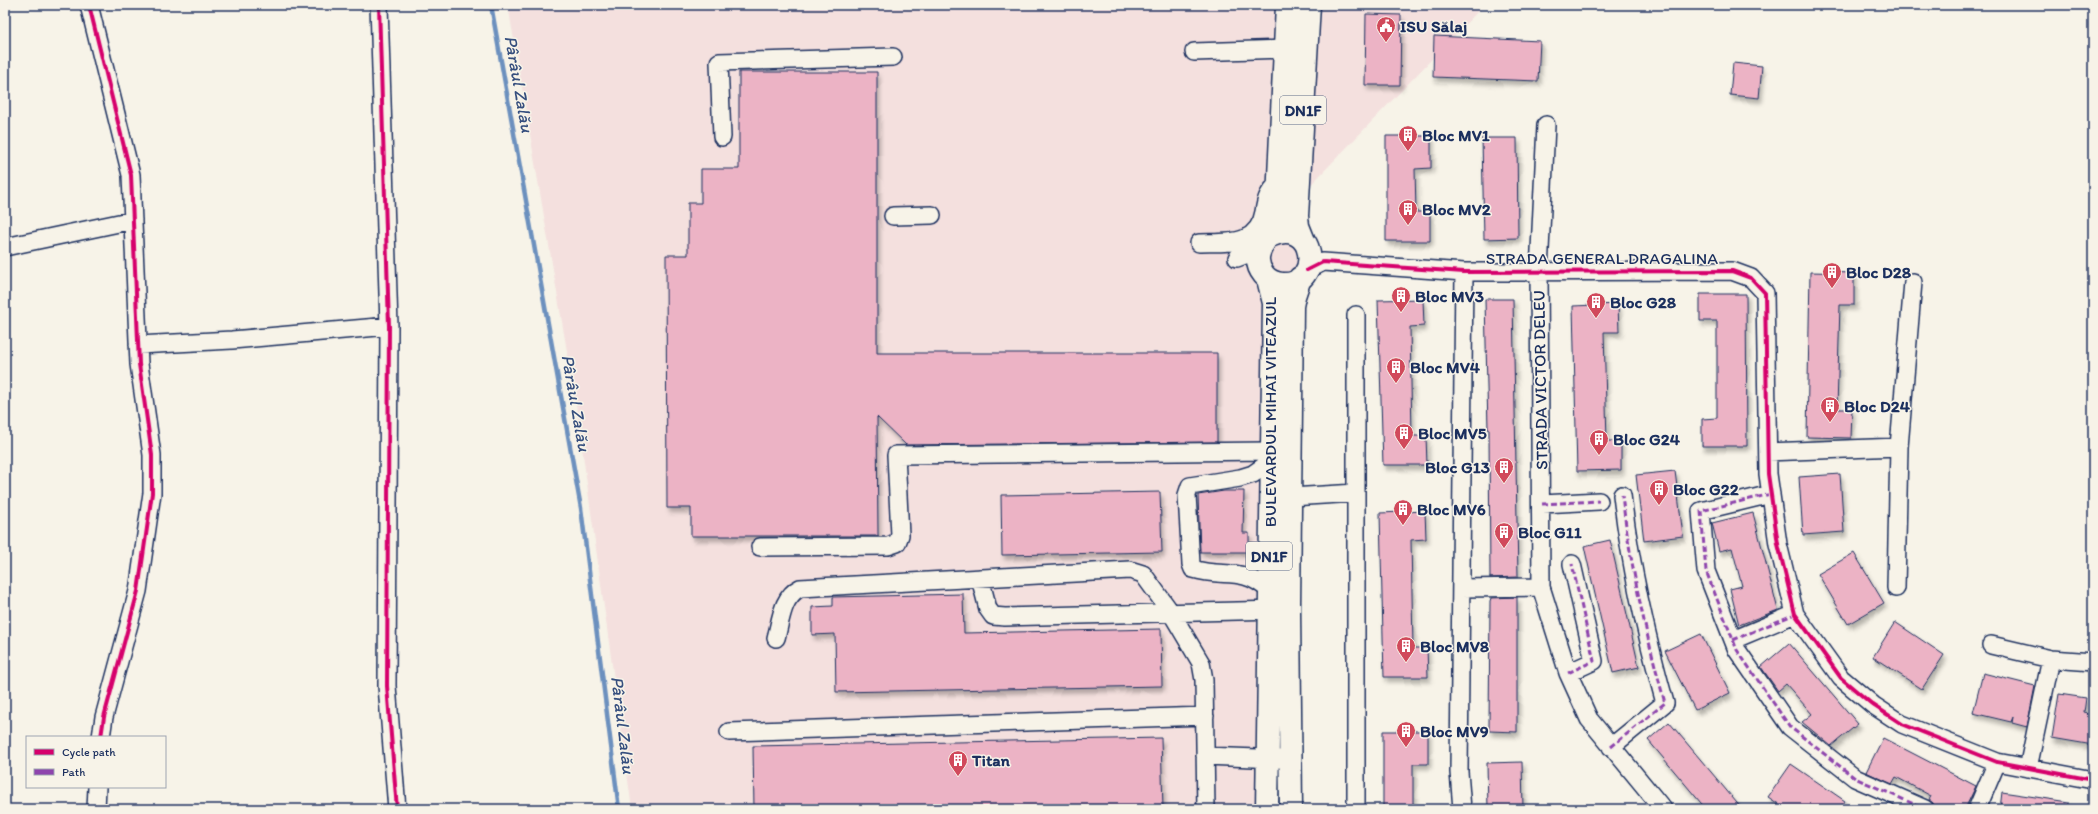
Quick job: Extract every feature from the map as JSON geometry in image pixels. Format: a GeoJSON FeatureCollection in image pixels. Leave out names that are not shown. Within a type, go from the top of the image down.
{"type":"FeatureCollection","features":[{"type":"Feature","properties":{"kind":"main road","name":"BULEVARDUL MIHAI VITEAZUL"},"geometry":{"type":"LineString","coordinates":[[1287,5],[1277,220],[1257,257],[1274,303],[1270,456],[1276,603],[1290,759],[1291,809]]}},
{"type":"Feature","properties":{"kind":"main road","name":"DN1F"},"geometry":{"type":"LineString","coordinates":[[1309,5],[1297,216],[1298,226],[1309,261]]}},
{"type":"Feature","properties":{"kind":"main road"},"geometry":{"type":"LineString","coordinates":[[1265,240],[1284,231],[1292,233],[1309,261]]}},
{"type":"Feature","properties":{"kind":"main road","name":"BULEVARDUL MIHAI VITEAZUL"},"geometry":{"type":"LineString","coordinates":[[1264,274],[1276,283],[1285,284],[1309,261]]}},
{"type":"Feature","properties":{"kind":"main road","name":"BULEVARDUL MIHAI VITEAZUL"},"geometry":{"type":"LineString","coordinates":[[1267,809],[1276,603],[1291,496],[1292,306],[1296,289],[1309,261]]}},
{"type":"Feature","properties":{"kind":"street"},"geometry":{"type":"LineString","coordinates":[[89,5],[131,175],[139,364],[152,455],[152,493],[138,591],[104,717],[101,736]]}},
{"type":"Feature","properties":{"kind":"street"},"geometry":{"type":"LineString","coordinates":[[379,5],[389,326],[386,686],[397,809]]}},
{"type":"Feature","properties":{"kind":"street"},"geometry":{"type":"LineString","coordinates":[[1194,52],[1285,49]]}},
{"type":"Feature","properties":{"kind":"street"},"geometry":{"type":"LineString","coordinates":[[722,137],[719,62],[893,57]]}},
{"type":"Feature","properties":{"kind":"street","name":"STRADA VICTOR DELEU"},"geometry":{"type":"LineString","coordinates":[[1546,125],[1539,271],[1542,504],[1541,587],[1568,673],[1589,719],[1660,808]]}},
{"type":"Feature","properties":{"kind":"street"},"geometry":{"type":"LineString","coordinates":[[1199,243],[1233,242],[1252,236],[1259,229],[1262,222],[1267,194],[1279,183]]}},
{"type":"Feature","properties":{"kind":"street"},"geometry":{"type":"LineString","coordinates":[[893,216],[932,215]]}},
{"type":"Feature","properties":{"kind":"street"},"geometry":{"type":"LineString","coordinates":[[5,247],[133,220]]}},
{"type":"Feature","properties":{"kind":"street","name":"STRADA GENERAL DRAGALINA"},"geometry":{"type":"LineString","coordinates":[[1309,261],[1464,272],[1732,271],[1751,278],[1765,293],[1768,452],[1771,494],[1778,544],[1795,614],[1841,678],[1873,705],[1902,724],[1997,762],[2093,780]]}},
{"type":"Feature","properties":{"kind":"street"},"geometry":{"type":"LineString","coordinates":[[1462,809],[1459,772],[1464,272]]}},
{"type":"Feature","properties":{"kind":"street"},"geometry":{"type":"LineString","coordinates":[[1896,588],[1899,447],[1913,282]]}},
{"type":"Feature","properties":{"kind":"street"},"geometry":{"type":"LineString","coordinates":[[1356,315],[1356,809]]}},
{"type":"Feature","properties":{"kind":"street"},"geometry":{"type":"LineString","coordinates":[[138,345],[232,340],[389,326]]}},
{"type":"Feature","properties":{"kind":"street"},"geometry":{"type":"LineString","coordinates":[[1768,452],[1899,447]]}},
{"type":"Feature","properties":{"kind":"street"},"geometry":{"type":"LineString","coordinates":[[760,547],[888,546],[897,543],[900,535],[896,455],[1270,456]]}},
{"type":"Feature","properties":{"kind":"street"},"geometry":{"type":"LineString","coordinates":[[1270,456],[1252,474],[1240,478],[1190,486],[1187,495],[1191,564],[1193,569],[1244,575],[1256,580],[1276,603]]}},
{"type":"Feature","properties":{"kind":"street"},"geometry":{"type":"LineString","coordinates":[[1291,496],[1356,493]]}},
{"type":"Feature","properties":{"kind":"street"},"geometry":{"type":"LineString","coordinates":[[1771,494],[1700,511],[1706,571],[1736,650],[1790,727],[1855,778],[1924,809]]}},
{"type":"Feature","properties":{"kind":"street"},"geometry":{"type":"LineString","coordinates":[[1611,747],[1665,703],[1651,652],[1626,532],[1622,495]]}},
{"type":"Feature","properties":{"kind":"street"},"geometry":{"type":"LineString","coordinates":[[1542,504],[1599,501]]}},
{"type":"Feature","properties":{"kind":"street"},"geometry":{"type":"LineString","coordinates":[[1568,673],[1594,660],[1572,564]]}},
{"type":"Feature","properties":{"kind":"street"},"geometry":{"type":"LineString","coordinates":[[776,638],[786,600],[793,591],[800,588],[1130,570],[1143,574],[1172,614],[1201,663],[1204,680],[1206,809]]}},
{"type":"Feature","properties":{"kind":"street"},"geometry":{"type":"LineString","coordinates":[[980,578],[988,609],[993,616],[1172,614],[1276,603]]}},
{"type":"Feature","properties":{"kind":"street"},"geometry":{"type":"LineString","coordinates":[[1461,588],[1541,587]]}},
{"type":"Feature","properties":{"kind":"street"},"geometry":{"type":"LineString","coordinates":[[1732,640],[1795,614]]}},
{"type":"Feature","properties":{"kind":"street"},"geometry":{"type":"LineString","coordinates":[[1991,645],[2051,659],[2093,662]]}},
{"type":"Feature","properties":{"kind":"street"},"geometry":{"type":"LineString","coordinates":[[2028,768],[2051,659]]}},
{"type":"Feature","properties":{"kind":"street"},"geometry":{"type":"LineString","coordinates":[[729,732],[1205,716]]}},
{"type":"Feature","properties":{"kind":"street"},"geometry":{"type":"LineString","coordinates":[[1205,756],[1290,759]]}},
{"type":"Feature","properties":{"kind":"street"},"geometry":{"type":"LineString","coordinates":[[1977,809],[1997,762]]}},
{"type":"Feature","properties":{"kind":"street"},"geometry":{"type":"LineString","coordinates":[[96,809],[97,788]]}},
{"type":"Feature","properties":{"kind":"shaded area"},"geometry":{"type":"Polygon","coordinates":[[[508,5],[1484,5],[1299,197],[1296,809],[632,809],[576,404],[508,5]]]}},
{"type":"Feature","properties":{"kind":"building"},"geometry":{"type":"Polygon","coordinates":[[[1366,14],[1401,15],[1400,85],[1365,85],[1366,14]]]}},
{"type":"Feature","properties":{"kind":"building"},"geometry":{"type":"Polygon","coordinates":[[[1434,36],[1540,41],[1538,81],[1433,77],[1434,36]]]}},
{"type":"Feature","properties":{"kind":"building"},"geometry":{"type":"Polygon","coordinates":[[[1733,63],[1762,66],[1759,98],[1730,95],[1733,63]]]}},
{"type":"Feature","properties":{"kind":"building"},"geometry":{"type":"Polygon","coordinates":[[[739,72],[877,72],[877,353],[1217,353],[1217,442],[906,445],[877,417],[878,536],[691,536],[691,508],[667,508],[666,255],[688,255],[688,203],[701,203],[701,169],[739,169],[739,72]]]}},
{"type":"Feature","properties":{"kind":"building"},"geometry":{"type":"Polygon","coordinates":[[[1386,136],[1431,136],[1431,168],[1415,169],[1416,212],[1430,212],[1430,241],[1386,241],[1386,136]]]}},
{"type":"Feature","properties":{"kind":"building"},"geometry":{"type":"Polygon","coordinates":[[[1482,138],[1517,138],[1518,238],[1484,239],[1482,138]]]}},
{"type":"Feature","properties":{"kind":"building"},"geometry":{"type":"Polygon","coordinates":[[[1810,272],[1854,273],[1854,305],[1840,305],[1837,409],[1852,409],[1851,438],[1807,437],[1810,272]]]}},
{"type":"Feature","properties":{"kind":"building"},"geometry":{"type":"Polygon","coordinates":[[[1700,294],[1746,294],[1747,446],[1702,446],[1702,419],[1717,418],[1717,321],[1700,321],[1700,294]]]}},
{"type":"Feature","properties":{"kind":"building"},"geometry":{"type":"Polygon","coordinates":[[[1423,299],[1424,326],[1410,327],[1412,436],[1426,436],[1427,465],[1383,465],[1378,300],[1423,299]]]}},
{"type":"Feature","properties":{"kind":"building"},"geometry":{"type":"Polygon","coordinates":[[[1485,299],[1513,299],[1518,577],[1490,578],[1489,429],[1485,299]]]}},
{"type":"Feature","properties":{"kind":"building"},"geometry":{"type":"Polygon","coordinates":[[[1618,304],[1619,332],[1604,332],[1607,441],[1621,441],[1621,470],[1577,471],[1573,306],[1618,304]]]}},
{"type":"Feature","properties":{"kind":"building","name":"Bloc G22"},"geometry":{"type":"Polygon","coordinates":[[[1675,471],[1683,536],[1644,541],[1636,475],[1675,471]]]}},
{"type":"Feature","properties":{"kind":"building"},"geometry":{"type":"Polygon","coordinates":[[[1840,474],[1844,532],[1803,535],[1799,477],[1840,474]]]}},
{"type":"Feature","properties":{"kind":"building"},"geometry":{"type":"Polygon","coordinates":[[[1224,491],[1244,491],[1243,533],[1249,533],[1249,552],[1200,552],[1198,495],[1224,491]]]}},
{"type":"Feature","properties":{"kind":"building"},"geometry":{"type":"Polygon","coordinates":[[[1160,492],[1162,552],[1002,555],[1001,495],[1160,492]]]}},
{"type":"Feature","properties":{"kind":"building"},"geometry":{"type":"Polygon","coordinates":[[[1425,511],[1426,539],[1411,540],[1413,648],[1427,648],[1428,677],[1384,677],[1380,513],[1425,511]]]}},
{"type":"Feature","properties":{"kind":"building"},"geometry":{"type":"Polygon","coordinates":[[[1753,513],[1778,610],[1739,625],[1730,589],[1742,586],[1732,548],[1719,551],[1712,523],[1753,513]]]}},
{"type":"Feature","properties":{"kind":"building"},"geometry":{"type":"Polygon","coordinates":[[[1610,540],[1639,667],[1613,673],[1584,546],[1610,540]]]}},
{"type":"Feature","properties":{"kind":"building"},"geometry":{"type":"Polygon","coordinates":[[[1854,553],[1884,603],[1848,624],[1818,574],[1854,553]]]}},
{"type":"Feature","properties":{"kind":"building"},"geometry":{"type":"Polygon","coordinates":[[[963,594],[964,633],[1161,629],[1162,686],[836,692],[835,634],[812,635],[812,607],[833,606],[833,597],[963,594]]]}},
{"type":"Feature","properties":{"kind":"building"},"geometry":{"type":"Polygon","coordinates":[[[1517,597],[1517,732],[1489,731],[1490,601],[1491,598],[1517,597]]]}},
{"type":"Feature","properties":{"kind":"building"},"geometry":{"type":"Polygon","coordinates":[[[1895,622],[1944,655],[1922,689],[1873,657],[1895,622]]]}},
{"type":"Feature","properties":{"kind":"building"},"geometry":{"type":"Polygon","coordinates":[[[1701,634],[1730,693],[1695,710],[1665,651],[1701,634]]]}},
{"type":"Feature","properties":{"kind":"building"},"geometry":{"type":"Polygon","coordinates":[[[1789,643],[1858,724],[1831,746],[1802,722],[1812,714],[1786,684],[1778,691],[1761,667],[1789,643]]]}},
{"type":"Feature","properties":{"kind":"building"},"geometry":{"type":"Polygon","coordinates":[[[1983,673],[2035,686],[2027,727],[2012,723],[2013,717],[2011,722],[1973,713],[1983,673]]]}},
{"type":"Feature","properties":{"kind":"building"},"geometry":{"type":"Polygon","coordinates":[[[2059,694],[2086,698],[2084,713],[2093,715],[2093,745],[2052,738],[2059,694]]]}},
{"type":"Feature","properties":{"kind":"building"},"geometry":{"type":"Polygon","coordinates":[[[1669,722],[1742,809],[1706,809],[1648,740],[1669,722]]]}},
{"type":"Feature","properties":{"kind":"building","name":"Bloc MV9"},"geometry":{"type":"Polygon","coordinates":[[[1383,731],[1428,731],[1428,764],[1413,764],[1413,809],[1383,809],[1383,731]]]}},
{"type":"Feature","properties":{"kind":"building","name":"Titan"},"geometry":{"type":"Polygon","coordinates":[[[1161,738],[1163,809],[754,809],[753,746],[1161,738]]]}},
{"type":"Feature","properties":{"kind":"building"},"geometry":{"type":"Polygon","coordinates":[[[1883,738],[1976,786],[1965,809],[1935,809],[1933,803],[1929,800],[1931,796],[1896,777],[1892,784],[1866,772],[1883,738]]]}},
{"type":"Feature","properties":{"kind":"building"},"geometry":{"type":"Polygon","coordinates":[[[1522,762],[1523,809],[1488,809],[1487,763],[1522,762]]]}},
{"type":"Feature","properties":{"kind":"building"},"geometry":{"type":"Polygon","coordinates":[[[1791,764],[1845,801],[1840,809],[1786,809],[1768,797],[1791,764]]]}},
{"type":"Feature","properties":{"kind":"building"},"geometry":{"type":"Polygon","coordinates":[[[2002,792],[2069,802],[2069,809],[2000,809],[2002,792]]]}},
{"type":"Feature","properties":{"kind":"waterway","name":"Pârâul Zalău"},"geometry":{"type":"LineString","coordinates":[[491,5],[581,508],[619,809]]}},
{"type":"Feature","properties":{"kind":"marked path"},"geometry":{"type":"LineString","coordinates":[[1771,494],[1701,511],[1706,571],[1737,650],[1790,727],[1855,778],[1925,809]]}},
{"type":"Feature","properties":{"kind":"marked path"},"geometry":{"type":"LineString","coordinates":[[1611,747],[1665,703],[1639,600],[1629,547],[1622,495]]}},
{"type":"Feature","properties":{"kind":"marked path"},"geometry":{"type":"LineString","coordinates":[[1542,504],[1599,501]]}},
{"type":"Feature","properties":{"kind":"marked path"},"geometry":{"type":"LineString","coordinates":[[1568,673],[1594,661],[1572,564]]}},
{"type":"Feature","properties":{"kind":"marked path"},"geometry":{"type":"LineString","coordinates":[[1733,640],[1795,614]]}},
{"type":"Feature","properties":{"kind":"cycle path"},"geometry":{"type":"LineString","coordinates":[[89,5],[131,175],[139,364],[152,455],[152,493],[138,591],[104,717],[101,736]]}},
{"type":"Feature","properties":{"kind":"cycle path"},"geometry":{"type":"LineString","coordinates":[[379,5],[389,326],[387,686],[397,809]]}},
{"type":"Feature","properties":{"kind":"cycle path"},"geometry":{"type":"LineString","coordinates":[[1307,270],[1323,262],[1464,272],[1732,271],[1751,278],[1765,293],[1768,474],[1778,544],[1795,614],[1841,678],[1873,705],[1902,724],[1997,762],[2093,780]]}},
{"type":"Feature","properties":{"kind":"place","name":"ISU Sălaj"},"geometry":{"type":"Point","coordinates":[1386,43]}},
{"type":"Feature","properties":{"kind":"place","name":"Bloc MV1"},"geometry":{"type":"Point","coordinates":[1408,152]}},
{"type":"Feature","properties":{"kind":"place","name":"Bloc MV2"},"geometry":{"type":"Point","coordinates":[1408,226]}},
{"type":"Feature","properties":{"kind":"place","name":"Bloc D28"},"geometry":{"type":"Point","coordinates":[1832,289]}},
{"type":"Feature","properties":{"kind":"place","name":"Bloc MV3"},"geometry":{"type":"Point","coordinates":[1401,313]}},
{"type":"Feature","properties":{"kind":"place","name":"Bloc G28"},"geometry":{"type":"Point","coordinates":[1596,319]}},
{"type":"Feature","properties":{"kind":"place","name":"Bloc MV4"},"geometry":{"type":"Point","coordinates":[1396,384]}},
{"type":"Feature","properties":{"kind":"place","name":"Bloc D24"},"geometry":{"type":"Point","coordinates":[1830,423]}},
{"type":"Feature","properties":{"kind":"place","name":"Bloc MV5"},"geometry":{"type":"Point","coordinates":[1404,450]}},
{"type":"Feature","properties":{"kind":"place","name":"Bloc G24"},"geometry":{"type":"Point","coordinates":[1599,456]}},
{"type":"Feature","properties":{"kind":"place","name":"Bloc G13"},"geometry":{"type":"Point","coordinates":[1504,484]}},
{"type":"Feature","properties":{"kind":"place","name":"Bloc G22"},"geometry":{"type":"Point","coordinates":[1659,506]}},
{"type":"Feature","properties":{"kind":"place","name":"Bloc MV6"},"geometry":{"type":"Point","coordinates":[1403,526]}},
{"type":"Feature","properties":{"kind":"place","name":"Bloc G11"},"geometry":{"type":"Point","coordinates":[1504,549]}},
{"type":"Feature","properties":{"kind":"place","name":"Bloc MV8"},"geometry":{"type":"Point","coordinates":[1406,663]}},
{"type":"Feature","properties":{"kind":"place","name":"Bloc MV9"},"geometry":{"type":"Point","coordinates":[1406,748]}},
{"type":"Feature","properties":{"kind":"place","name":"Titan"},"geometry":{"type":"Point","coordinates":[958,777]}}]}
